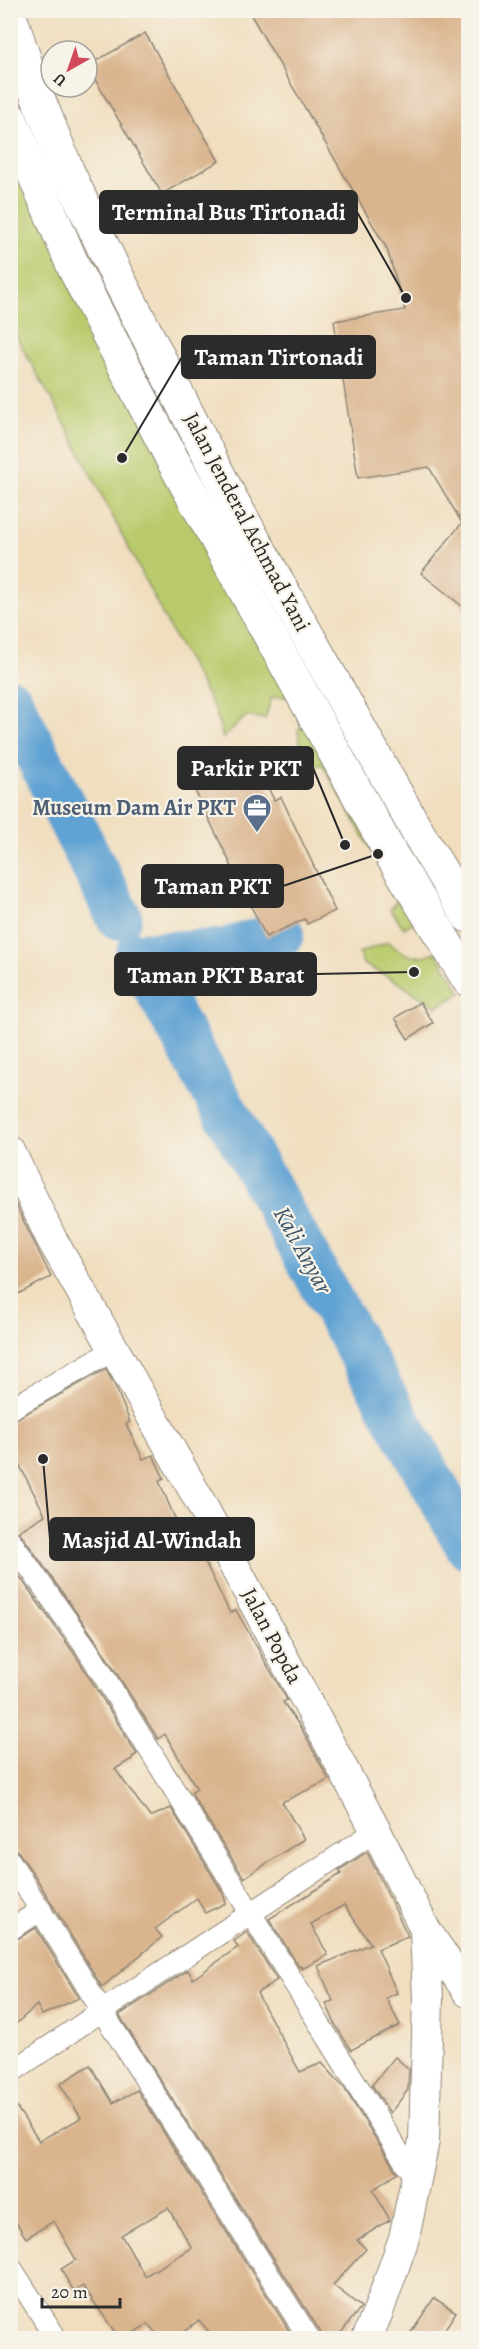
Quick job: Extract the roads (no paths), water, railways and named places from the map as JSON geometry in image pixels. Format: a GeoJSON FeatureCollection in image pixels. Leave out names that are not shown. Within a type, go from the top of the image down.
{"type":"FeatureCollection","features":[{"type":"Feature","properties":{"kind":"main road","name":"Jalan Jenderal Achmad Yani"},"geometry":{"type":"LineString","coordinates":[[10,16],[34,88],[63,162],[115,272],[230,497],[421,838],[460,925],[468,979]]}},
{"type":"Feature","properties":{"kind":"main road","name":"Jalan Jenderal Achmad Yani"},"geometry":{"type":"LineString","coordinates":[[10,118],[74,268],[176,466],[392,856],[460,925]]}},
{"type":"Feature","properties":{"kind":"main road","name":"Jalan Popda"},"geometry":{"type":"LineString","coordinates":[[14,1168],[197,1496],[376,1831],[425,1929],[468,1992]]}},
{"type":"Feature","properties":{"kind":"main road"},"geometry":{"type":"LineString","coordinates":[[367,2338],[404,2238],[424,2141],[428,1999],[425,1929]]}},
{"type":"Feature","properties":{"kind":"street"},"geometry":{"type":"LineString","coordinates":[[10,1409],[114,1350]]}},
{"type":"Feature","properties":{"kind":"street"},"geometry":{"type":"LineString","coordinates":[[10,1539],[87,1649],[416,2180]]}},
{"type":"Feature","properties":{"kind":"street"},"geometry":{"type":"LineString","coordinates":[[10,2073],[102,2010],[376,1831]]}},
{"type":"Feature","properties":{"kind":"street"},"geometry":{"type":"LineString","coordinates":[[10,1861],[309,2338]]}},
{"type":"Feature","properties":{"kind":"street"},"geometry":{"type":"LineString","coordinates":[[10,1930],[41,1910]]}},
{"type":"Feature","properties":{"kind":"street"},"geometry":{"type":"LineString","coordinates":[[10,2265],[56,2338]]}},
{"type":"Feature","properties":{"kind":"waterway","name":"Kali Anyar"},"geometry":{"type":"LineString","coordinates":[[10,701],[119,917]]}},
{"type":"Feature","properties":{"kind":"waterway","name":"Kali Anyar"},"geometry":{"type":"LineString","coordinates":[[281,934],[222,952],[138,955],[468,1546]]}},
{"type":"Feature","properties":{"kind":"place","name":"Terminal Bus Tirtonadi"},"geometry":{"type":"Point","coordinates":[406,298]}},
{"type":"Feature","properties":{"kind":"place","name":"Taman Tirtonadi"},"geometry":{"type":"Point","coordinates":[122,458]}},
{"type":"Feature","properties":{"kind":"place","name":"Museum Dam Air PKT"},"geometry":{"type":"Point","coordinates":[257,834]}},
{"type":"Feature","properties":{"kind":"place","name":"Parkir PKT"},"geometry":{"type":"Point","coordinates":[345,845]}},
{"type":"Feature","properties":{"kind":"place","name":"Taman PKT"},"geometry":{"type":"Point","coordinates":[378,854]}},
{"type":"Feature","properties":{"kind":"place","name":"Taman PKT Barat"},"geometry":{"type":"Point","coordinates":[414,972]}},
{"type":"Feature","properties":{"kind":"place","name":"Masjid Al-Windah"},"geometry":{"type":"Point","coordinates":[43,1459]}}]}
